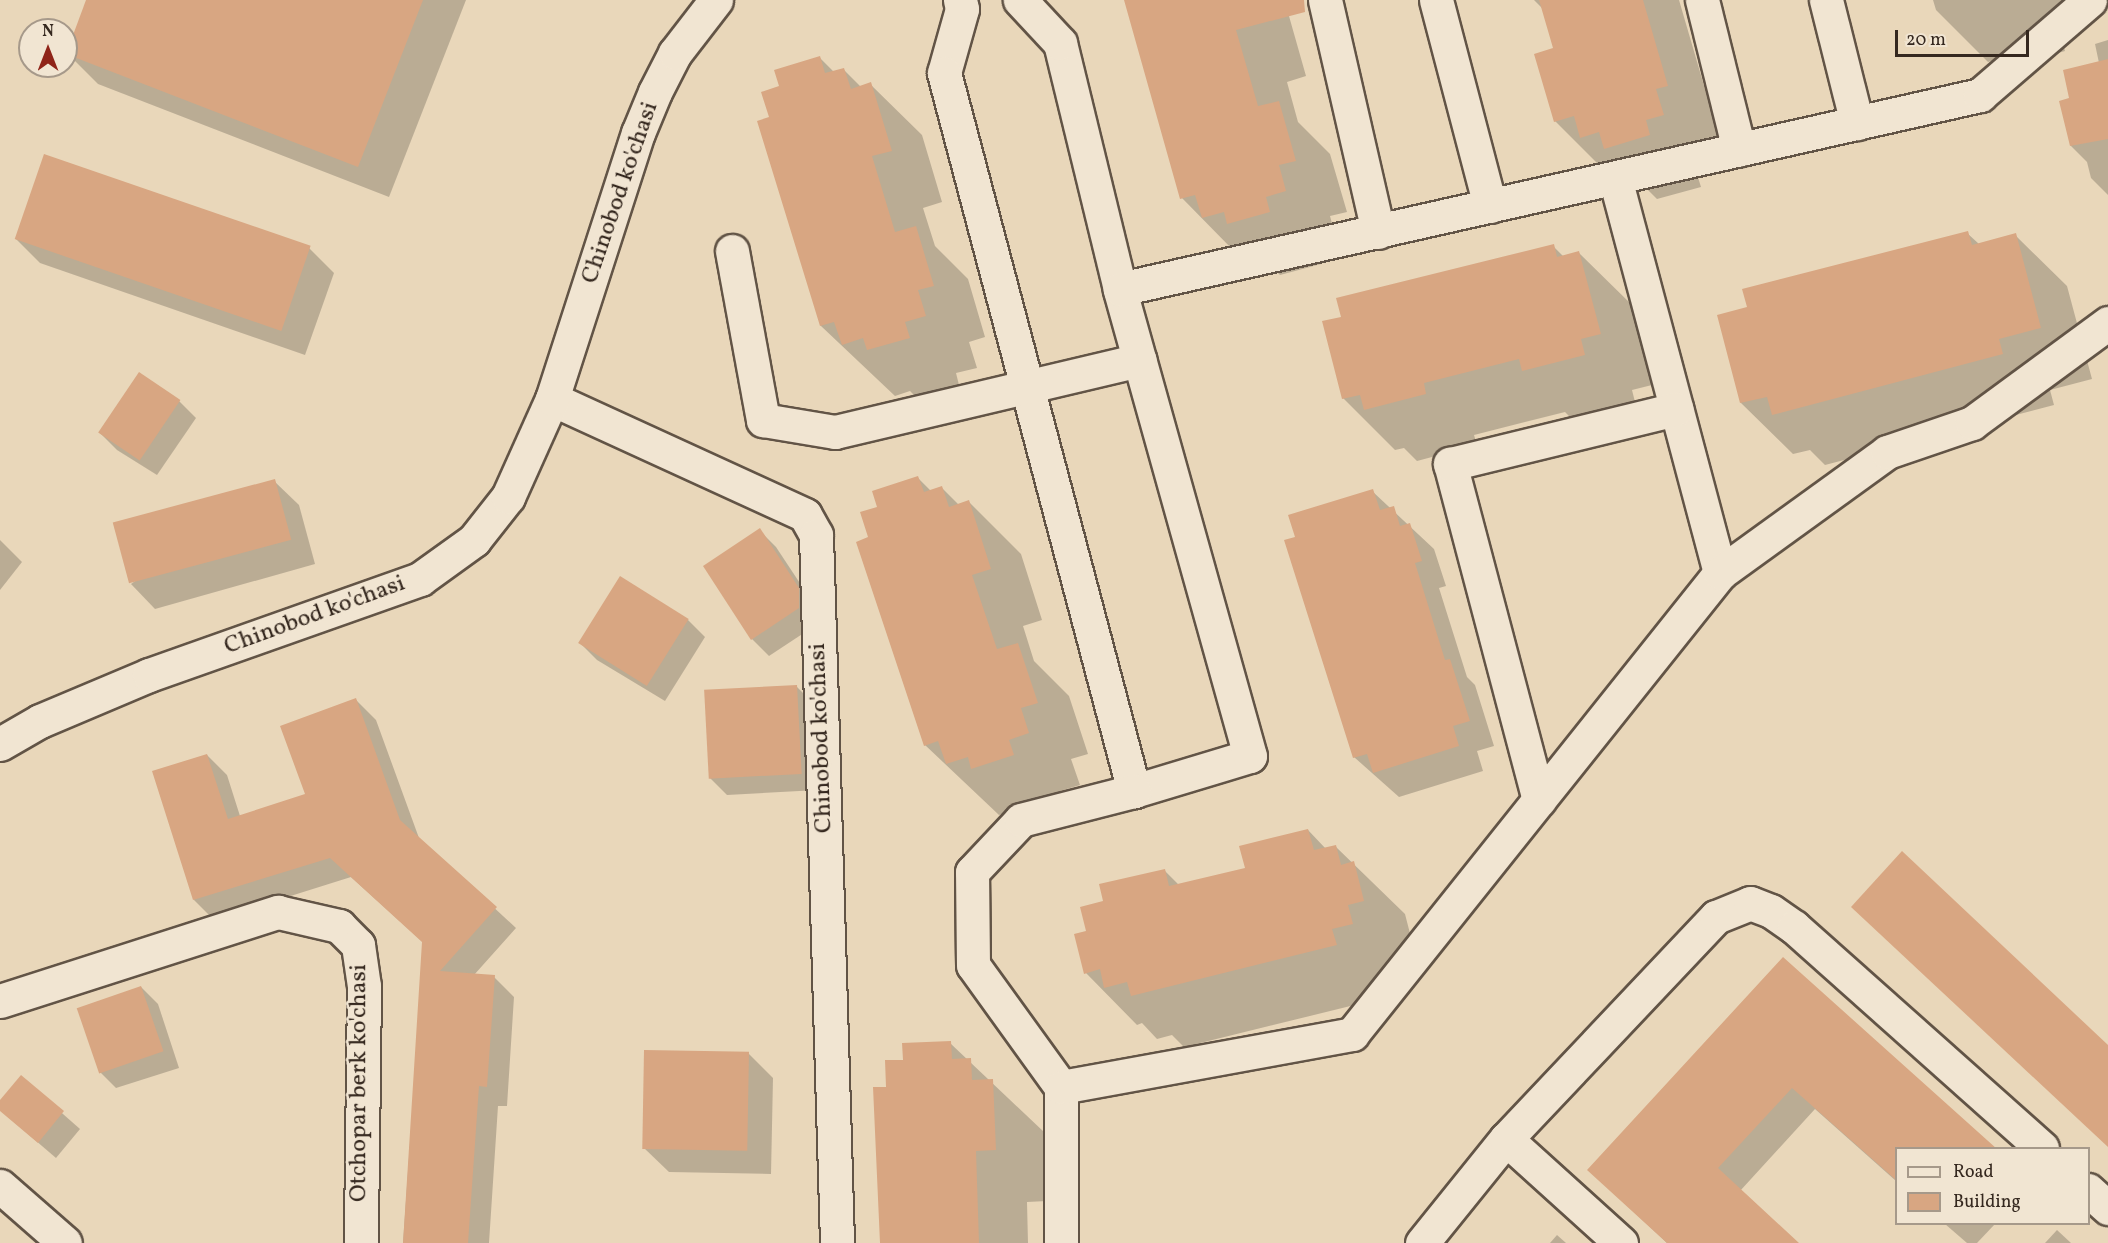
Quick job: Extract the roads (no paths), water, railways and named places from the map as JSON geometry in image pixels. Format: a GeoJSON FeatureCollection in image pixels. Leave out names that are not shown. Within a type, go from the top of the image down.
{"type":"FeatureCollection","features":[{"type":"Feature","properties":{"kind":"street","name":"Chinobod ko'chasi"},"geometry":{"type":"LineString","coordinates":[[0,744],[40,721],[149,675],[420,579],[460,552],[487,526],[524,466],[552,399],[638,133],[675,53],[716,0]]}},
{"type":"Feature","properties":{"kind":"street"},"geometry":{"type":"LineString","coordinates":[[960,0],[962,9],[944,73],[1134,791]]}},
{"type":"Feature","properties":{"kind":"street"},"geometry":{"type":"LineString","coordinates":[[1020,0],[1060,44],[1120,289],[1250,756],[1134,791],[1021,820],[972,872],[973,965],[1061,1087],[1061,1243]]}},
{"type":"Feature","properties":{"kind":"street"},"geometry":{"type":"LineString","coordinates":[[1325,0],[1378,232]]}},
{"type":"Feature","properties":{"kind":"street"},"geometry":{"type":"LineString","coordinates":[[1436,0],[1490,206]]}},
{"type":"Feature","properties":{"kind":"street"},"geometry":{"type":"LineString","coordinates":[[1702,0],[1739,150]]}},
{"type":"Feature","properties":{"kind":"street"},"geometry":{"type":"LineString","coordinates":[[1826,0],[1857,123]]}},
{"type":"Feature","properties":{"kind":"street"},"geometry":{"type":"LineString","coordinates":[[1120,289],[1980,95],[2090,0]]}},
{"type":"Feature","properties":{"kind":"street"},"geometry":{"type":"LineString","coordinates":[[1614,178],[1720,573]]}},
{"type":"Feature","properties":{"kind":"street"},"geometry":{"type":"LineString","coordinates":[[732,251],[763,420],[835,432],[1140,360]]}},
{"type":"Feature","properties":{"kind":"street"},"geometry":{"type":"LineString","coordinates":[[1061,1087],[1352,1034],[1720,573],[1887,452],[1972,423],[2108,322]]}},
{"type":"Feature","properties":{"kind":"street","name":"Chinobod ko'chasi"},"geometry":{"type":"LineString","coordinates":[[552,399],[805,514],[816,535],[837,1243]]}},
{"type":"Feature","properties":{"kind":"street"},"geometry":{"type":"LineString","coordinates":[[1539,800],[1450,464],[1676,409]]}},
{"type":"Feature","properties":{"kind":"street"},"geometry":{"type":"LineString","coordinates":[[1422,1243],[1506,1139],[1716,917],[1750,903],[1771,911],[1794,927],[2040,1147]]}},
{"type":"Feature","properties":{"kind":"street","name":"Otchopar berk ko'chasi"},"geometry":{"type":"LineString","coordinates":[[0,1001],[278,912],[339,926],[358,945],[364,986],[361,1243]]}},
{"type":"Feature","properties":{"kind":"street"},"geometry":{"type":"LineString","coordinates":[[1506,1139],[1621,1243]]}},
{"type":"Feature","properties":{"kind":"street"},"geometry":{"type":"LineString","coordinates":[[0,1186],[60,1242]]}},
{"type":"Feature","properties":{"kind":"street"},"geometry":{"type":"LineString","coordinates":[[2090,1192],[2108,1208]]}}]}
